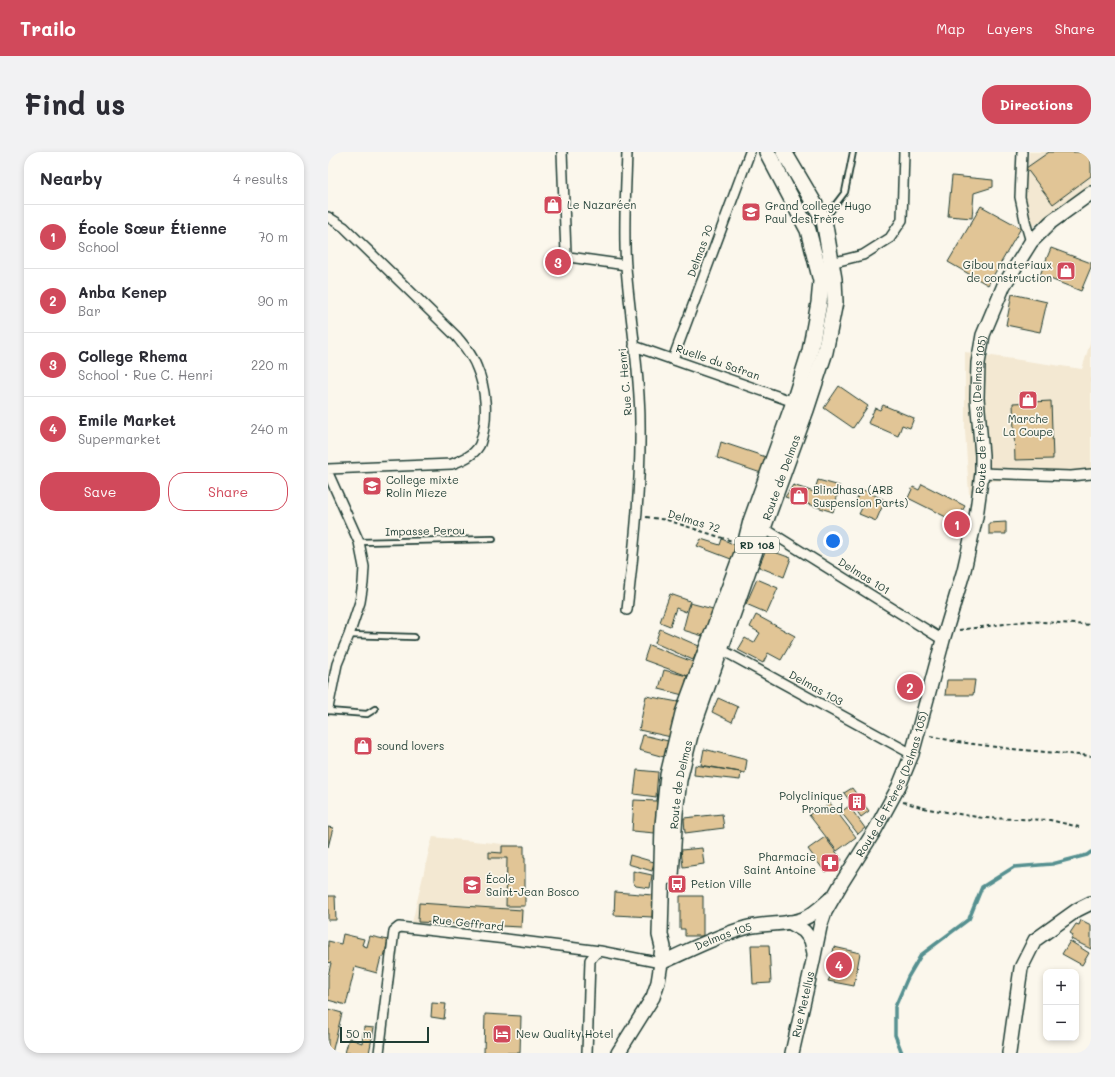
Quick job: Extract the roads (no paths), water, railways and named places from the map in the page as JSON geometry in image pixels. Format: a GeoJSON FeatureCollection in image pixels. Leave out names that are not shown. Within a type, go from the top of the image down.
{"type":"FeatureCollection","features":[{"type":"Feature","properties":{"kind":"main road","name":"Route de Delmas"},"geometry":{"type":"LineString","coordinates":[[767,152],[816,225]]}},
{"type":"Feature","properties":{"kind":"main road","name":"Route de Delmas"},"geometry":{"type":"LineString","coordinates":[[715,647],[745,545],[757,524],[806,410],[825,352],[835,302],[834,279],[825,265],[816,225],[784,152]]}},
{"type":"Feature","properties":{"kind":"main road","name":"Route de Frères (Delmas 105)"},"geometry":{"type":"LineString","coordinates":[[814,956],[820,927],[825,912],[892,800],[912,754],[964,570],[976,517],[982,473],[978,398],[978,363],[983,336],[1004,285],[1031,242],[1051,222],[1091,194]]}},
{"type":"Feature","properties":{"kind":"main road","name":"Route de Delmas"},"geometry":{"type":"LineString","coordinates":[[618,1053],[652,997],[658,982],[663,947],[660,935],[662,833],[668,775],[683,713],[715,647],[757,524],[810,351],[825,265]]}},
{"type":"Feature","properties":{"kind":"main road","name":"Delmas 105"},"geometry":{"type":"LineString","coordinates":[[661,963],[746,927],[803,919],[822,906],[835,894]]}},
{"type":"Feature","properties":{"kind":"main road"},"geometry":{"type":"LineString","coordinates":[[1009,1053],[1021,968],[1035,940],[1077,910],[1091,903]]}},
{"type":"Feature","properties":{"kind":"main road"},"geometry":{"type":"LineString","coordinates":[[789,922],[804,931],[811,940],[814,956]]}},
{"type":"Feature","properties":{"kind":"main road","name":"Rue Metellus"},"geometry":{"type":"LineString","coordinates":[[792,1053],[814,956]]}},
{"type":"Feature","properties":{"kind":"street"},"geometry":{"type":"LineString","coordinates":[[562,152],[567,255],[569,257],[626,265]]}},
{"type":"Feature","properties":{"kind":"street","name":"Rue C. Henri"},"geometry":{"type":"LineString","coordinates":[[627,152],[626,265],[639,384],[640,424],[637,515],[627,610]]}},
{"type":"Feature","properties":{"kind":"street","name":"Delmas 70"},"geometry":{"type":"LineString","coordinates":[[673,359],[750,152]]}},
{"type":"Feature","properties":{"kind":"street"},"geometry":{"type":"LineString","coordinates":[[825,265],[863,255],[890,238],[902,220],[904,152]]}},
{"type":"Feature","properties":{"kind":"street"},"geometry":{"type":"LineString","coordinates":[[1022,152],[1020,197],[1031,242]]}},
{"type":"Feature","properties":{"kind":"street"},"geometry":{"type":"LineString","coordinates":[[328,217],[344,227],[457,337],[469,352],[477,367],[485,399],[483,432],[479,446],[472,454],[463,460],[452,464],[328,469]]}},
{"type":"Feature","properties":{"kind":"street","name":"Ruelle du Safran"},"geometry":{"type":"LineString","coordinates":[[634,346],[794,402]]}},
{"type":"Feature","properties":{"kind":"street"},"geometry":{"type":"LineString","coordinates":[[328,473],[358,542],[364,567],[360,602],[337,664],[328,708]]}},
{"type":"Feature","properties":{"kind":"street"},"geometry":{"type":"LineString","coordinates":[[982,473],[1071,476],[1091,474]]}},
{"type":"Feature","properties":{"kind":"street","name":"Delmas 101"},"geometry":{"type":"LineString","coordinates":[[757,524],[945,636]]}},
{"type":"Feature","properties":{"kind":"street","name":"Delmas 103"},"geometry":{"type":"LineString","coordinates":[[715,647],[912,754]]}},
{"type":"Feature","properties":{"kind":"street","name":"Rue Geffrard"},"geometry":{"type":"LineString","coordinates":[[379,1053],[394,931],[399,927],[600,951],[661,963]]}},
{"type":"Feature","properties":{"kind":"street"},"geometry":{"type":"LineString","coordinates":[[587,1053],[590,960],[600,951]]}},
{"type":"Feature","properties":{"kind":"lane"},"geometry":{"type":"LineString","coordinates":[[816,225],[845,192],[853,152]]}},
{"type":"Feature","properties":{"kind":"lane","name":"Impasse Perou"},"geometry":{"type":"LineString","coordinates":[[358,542],[493,539]]}},
{"type":"Feature","properties":{"kind":"lane"},"geometry":{"type":"LineString","coordinates":[[349,635],[414,637]]}},
{"type":"Feature","properties":{"kind":"lane"},"geometry":{"type":"LineString","coordinates":[[328,711],[367,714],[375,709]]}},
{"type":"Feature","properties":{"kind":"waterway"},"geometry":{"type":"LineString","coordinates":[[902,1053],[895,1035],[895,1007],[908,977],[921,955],[969,919],[982,887],[1014,867],[1052,864],[1087,855],[1091,852]]}},
{"type":"Feature","properties":{"kind":"place","name":"Le Nazaréen"},"geometry":{"type":"Point","coordinates":[553,205]}},
{"type":"Feature","properties":{"kind":"place","name":"Grand college Hugo Paul des Frère"},"geometry":{"type":"Point","coordinates":[751,212]}},
{"type":"Feature","properties":{"kind":"place","name":"College Rhema"},"geometry":{"type":"Point","coordinates":[558,262]}},
{"type":"Feature","properties":{"kind":"place","name":"Gibou materiaux de construction"},"geometry":{"type":"Point","coordinates":[1066,271]}},
{"type":"Feature","properties":{"kind":"place","name":"Marche La Coupe"},"geometry":{"type":"Point","coordinates":[1028,400]}},
{"type":"Feature","properties":{"kind":"place","name":"College mixte Rolin Mieze"},"geometry":{"type":"Point","coordinates":[372,486]}},
{"type":"Feature","properties":{"kind":"place","name":"Blindhasa (ARB Suspension Parts)"},"geometry":{"type":"Point","coordinates":[799,496]}},
{"type":"Feature","properties":{"kind":"place","name":"École Sœur Étienne"},"geometry":{"type":"Point","coordinates":[957,524]}},
{"type":"Feature","properties":{"kind":"place","name":"Anba Kenep"},"geometry":{"type":"Point","coordinates":[910,687]}},
{"type":"Feature","properties":{"kind":"place","name":"sound lovers"},"geometry":{"type":"Point","coordinates":[363,746]}},
{"type":"Feature","properties":{"kind":"place","name":"Polyclinique Promed"},"geometry":{"type":"Point","coordinates":[857,802]}},
{"type":"Feature","properties":{"kind":"place","name":"Pharmacie Saint Antoine"},"geometry":{"type":"Point","coordinates":[830,863]}},
{"type":"Feature","properties":{"kind":"place","name":"Petion Ville"},"geometry":{"type":"Point","coordinates":[677,884]}},
{"type":"Feature","properties":{"kind":"place","name":"École Saint-Jean Bosco"},"geometry":{"type":"Point","coordinates":[472,885]}},
{"type":"Feature","properties":{"kind":"place","name":"Emile Market"},"geometry":{"type":"Point","coordinates":[839,965]}},
{"type":"Feature","properties":{"kind":"place","name":"New Quality Hotel"},"geometry":{"type":"Point","coordinates":[502,1034]}}]}
